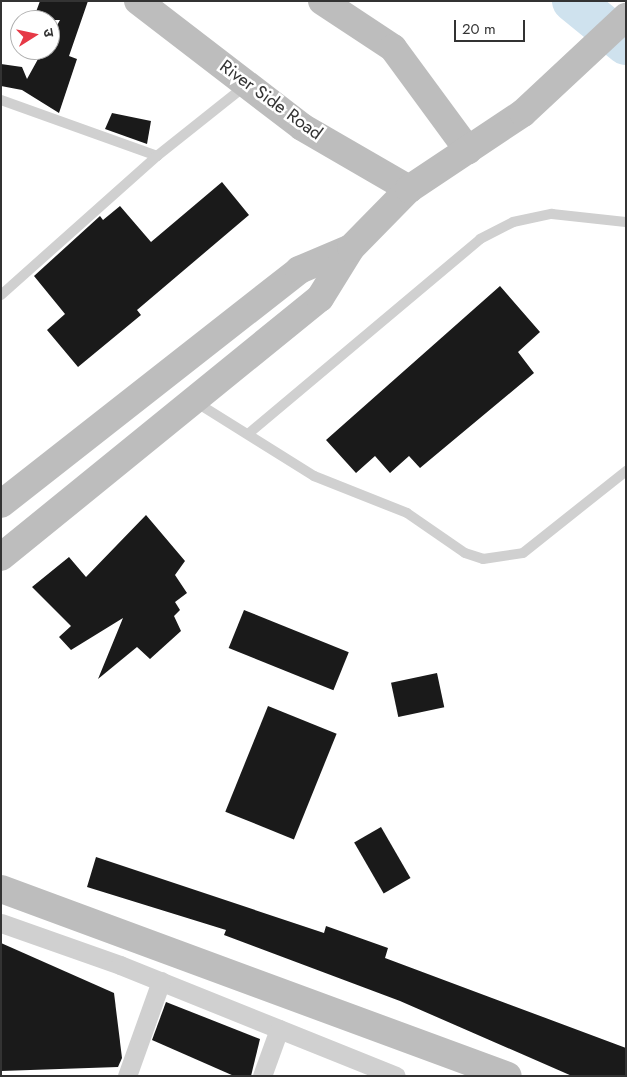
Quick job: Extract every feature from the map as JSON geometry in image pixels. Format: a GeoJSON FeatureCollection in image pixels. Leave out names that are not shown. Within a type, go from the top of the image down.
{"type":"FeatureCollection","features":[{"type":"Feature","properties":{"kind":"main road","name":"River Side Road"},"geometry":{"type":"LineString","coordinates":[[138,1],[302,127],[409,189]]}},
{"type":"Feature","properties":{"kind":"main road"},"geometry":{"type":"LineString","coordinates":[[322,1],[393,48],[468,150]]}},
{"type":"Feature","properties":{"kind":"main road"},"geometry":{"type":"LineString","coordinates":[[1,557],[320,298],[350,248],[409,189],[523,113],[626,17]]}},
{"type":"Feature","properties":{"kind":"main road"},"geometry":{"type":"LineString","coordinates":[[1,504],[299,270],[350,248]]}},
{"type":"Feature","properties":{"kind":"main road"},"geometry":{"type":"LineString","coordinates":[[1,889],[156,948],[508,1076]]}},
{"type":"Feature","properties":{"kind":"street"},"geometry":{"type":"LineString","coordinates":[[1,923],[161,982],[396,1076]]}},
{"type":"Feature","properties":{"kind":"street"},"geometry":{"type":"LineString","coordinates":[[127,1076],[161,982]]}},
{"type":"Feature","properties":{"kind":"street"},"geometry":{"type":"LineString","coordinates":[[262,1076],[279,1029]]}},
{"type":"Feature","properties":{"kind":"lane"},"geometry":{"type":"LineString","coordinates":[[1,295],[157,156],[247,84]]}},
{"type":"Feature","properties":{"kind":"lane"},"geometry":{"type":"LineString","coordinates":[[1,100],[157,156]]}},
{"type":"Feature","properties":{"kind":"lane"},"geometry":{"type":"LineString","coordinates":[[248,434],[480,238],[513,222],[552,214],[626,222]]}},
{"type":"Feature","properties":{"kind":"lane"},"geometry":{"type":"LineString","coordinates":[[193,401],[314,476],[407,513],[465,553],[483,559],[523,553],[626,471]]}},
{"type":"Feature","properties":{"kind":"building"},"geometry":{"type":"Polygon","coordinates":[[[40,1],[88,1],[69,56],[77,59],[59,113],[22,90],[1,86],[1,64],[22,67],[27,79],[37,60],[60,60],[60,10],[37,10],[40,1]]]}},
{"type":"Feature","properties":{"kind":"building"},"geometry":{"type":"Polygon","coordinates":[[[112,113],[151,121],[147,144],[105,129],[112,113]]]}},
{"type":"Feature","properties":{"kind":"building"},"geometry":{"type":"Polygon","coordinates":[[[222,182],[249,215],[137,310],[141,315],[78,367],[47,330],[65,314],[34,276],[100,216],[103,220],[120,206],[151,242],[222,182]]]}},
{"type":"Feature","properties":{"kind":"building"},"geometry":{"type":"Polygon","coordinates":[[[500,286],[540,332],[518,352],[534,373],[420,468],[409,456],[390,473],[375,456],[356,473],[326,440],[500,286]]]}},
{"type":"Feature","properties":{"kind":"building"},"geometry":{"type":"Polygon","coordinates":[[[146,515],[185,561],[175,575],[187,593],[175,602],[180,610],[174,616],[181,631],[150,659],[137,647],[98,679],[123,618],[71,650],[59,637],[71,626],[32,587],[69,557],[86,577],[146,515]]]}},
{"type":"Feature","properties":{"kind":"building"},"geometry":{"type":"Polygon","coordinates":[[[244,610],[349,652],[333,690],[229,648],[244,610]]]}},
{"type":"Feature","properties":{"kind":"building"},"geometry":{"type":"Polygon","coordinates":[[[437,673],[444,707],[398,717],[391,683],[437,673]]]}},
{"type":"Feature","properties":{"kind":"building"},"geometry":{"type":"Polygon","coordinates":[[[268,706],[337,734],[294,839],[225,812],[268,706]]]}},
{"type":"Feature","properties":{"kind":"building"},"geometry":{"type":"Polygon","coordinates":[[[381,827],[411,878],[384,894],[354,842],[381,827]]]}},
{"type":"Feature","properties":{"kind":"building"},"geometry":{"type":"Polygon","coordinates":[[[96,857],[324,933],[326,926],[388,948],[385,958],[626,1048],[626,1076],[572,1076],[400,1001],[224,935],[226,930],[87,887],[96,857]]]}},
{"type":"Feature","properties":{"kind":"building"},"geometry":{"type":"Polygon","coordinates":[[[1,943],[114,993],[122,1058],[118,1067],[1,1071],[1,943]]]}},
{"type":"Feature","properties":{"kind":"building"},"geometry":{"type":"Polygon","coordinates":[[[166,1002],[260,1039],[251,1076],[234,1076],[152,1040],[166,1002]]]}},
{"type":"Feature","properties":{"kind":"waterway"},"geometry":{"type":"LineString","coordinates":[[573,1],[626,44]]}}]}
